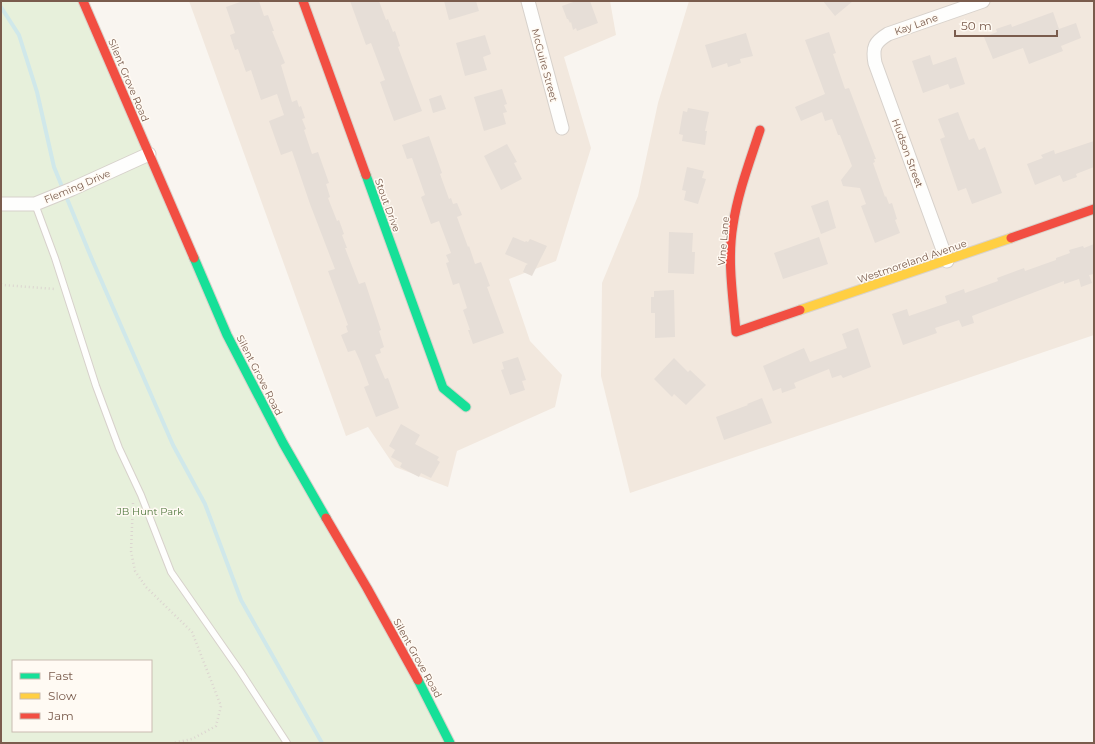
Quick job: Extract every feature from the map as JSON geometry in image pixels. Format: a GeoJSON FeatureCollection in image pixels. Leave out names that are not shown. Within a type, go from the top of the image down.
{"type":"FeatureCollection","features":[{"type":"Feature","properties":{"kind":"street","name":"Silent Grove Road"},"geometry":{"type":"LineString","coordinates":[[83,1],[221,322],[251,383],[283,443],[420,683],[450,743]]}},
{"type":"Feature","properties":{"kind":"street","name":"Stout Drive"},"geometry":{"type":"LineString","coordinates":[[303,1],[443,388],[466,407]]}},
{"type":"Feature","properties":{"kind":"street","name":"McGuire Street"},"geometry":{"type":"LineString","coordinates":[[528,1],[562,128]]}},
{"type":"Feature","properties":{"kind":"street","name":"Kay Lane"},"geometry":{"type":"LineString","coordinates":[[875,45],[880,39],[888,34],[983,1]]}},
{"type":"Feature","properties":{"kind":"street","name":"Hudson Street"},"geometry":{"type":"LineString","coordinates":[[875,45],[873,53],[875,63],[947,261]]}},
{"type":"Feature","properties":{"kind":"street","name":"Vine Lane"},"geometry":{"type":"LineString","coordinates":[[736,332],[731,278],[733,225],[745,177],[760,130]]}},
{"type":"Feature","properties":{"kind":"street","name":"Fleming Drive"},"geometry":{"type":"LineString","coordinates":[[1,204],[35,204],[149,154]]}},
{"type":"Feature","properties":{"kind":"street","name":"Westmoreland Avenue"},"geometry":{"type":"LineString","coordinates":[[736,332],[947,261],[1094,209]]}},
{"type":"Feature","properties":{"kind":"lane"},"geometry":{"type":"LineString","coordinates":[[35,204],[68,296],[96,386],[116,441],[141,495],[171,572],[240,670],[287,743]]}},
{"type":"Feature","properties":{"kind":"path"},"geometry":{"type":"LineString","coordinates":[[1,284],[53,288],[68,296]]}},
{"type":"Feature","properties":{"kind":"shaded area"},"geometry":{"type":"Polygon","coordinates":[[[189,1],[610,1],[616,35],[564,57],[591,148],[556,261],[509,279],[530,341],[562,375],[555,407],[457,451],[448,487],[395,467],[368,427],[346,436],[189,1]]]}},
{"type":"Feature","properties":{"kind":"shaded area"},"geometry":{"type":"Polygon","coordinates":[[[689,1],[1094,1],[1094,335],[630,493],[601,376],[602,283],[638,196],[658,103],[689,1]]]}},
{"type":"Feature","properties":{"kind":"green space","name":"JB Hunt Park"},"geometry":{"type":"Polygon","coordinates":[[[1,1],[83,1],[206,288],[450,743],[1,743],[1,1]]]}},
{"type":"Feature","properties":{"kind":"building"},"geometry":{"type":"Polygon","coordinates":[[[243,1],[259,1],[264,16],[268,15],[274,31],[272,31],[285,63],[281,65],[292,102],[297,100],[299,107],[301,106],[305,118],[302,119],[306,129],[304,130],[312,154],[318,152],[329,183],[326,184],[330,197],[328,198],[344,234],[342,235],[347,248],[345,248],[359,284],[365,282],[381,330],[379,331],[384,347],[380,349],[381,353],[375,355],[385,379],[388,378],[399,408],[376,417],[364,387],[369,385],[360,361],[355,350],[348,352],[341,335],[348,332],[346,326],[348,325],[328,271],[335,269],[310,204],[292,151],[281,155],[269,121],[284,115],[277,94],[261,100],[251,70],[246,72],[238,49],[235,50],[230,35],[235,33],[226,7],[243,1]]]}},
{"type":"Feature","properties":{"kind":"building"},"geometry":{"type":"Polygon","coordinates":[[[350,1],[379,1],[386,20],[388,19],[393,32],[395,31],[400,46],[398,47],[422,111],[394,121],[380,82],[385,80],[371,43],[366,45],[350,1]]]}},
{"type":"Feature","properties":{"kind":"building"},"geometry":{"type":"Polygon","coordinates":[[[444,1],[476,1],[479,11],[449,20],[444,1]]]}},
{"type":"Feature","properties":{"kind":"building"},"geometry":{"type":"Polygon","coordinates":[[[576,1],[590,1],[598,23],[577,31],[576,28],[573,30],[571,22],[570,23],[567,19],[562,6],[576,1]]]}},
{"type":"Feature","properties":{"kind":"building"},"geometry":{"type":"Polygon","coordinates":[[[823,1],[853,1],[835,16],[823,1]]]}},
{"type":"Feature","properties":{"kind":"building"},"geometry":{"type":"Polygon","coordinates":[[[1053,12],[1059,29],[1076,23],[1081,38],[1061,46],[1063,51],[1029,64],[1023,48],[993,59],[984,37],[997,32],[996,29],[1011,24],[1012,27],[1053,12]]]}},
{"type":"Feature","properties":{"kind":"building"},"geometry":{"type":"Polygon","coordinates":[[[829,32],[836,53],[833,54],[845,89],[849,88],[876,159],[874,159],[875,162],[873,163],[885,197],[886,196],[889,204],[892,203],[897,219],[895,220],[900,233],[875,243],[861,206],[866,204],[860,188],[843,186],[841,180],[852,166],[832,119],[825,121],[822,112],[801,121],[795,107],[825,94],[805,40],[829,32]]]}},
{"type":"Feature","properties":{"kind":"building"},"geometry":{"type":"Polygon","coordinates":[[[746,33],[753,56],[740,59],[741,63],[728,67],[727,63],[712,68],[705,45],[746,33]]]}},
{"type":"Feature","properties":{"kind":"building"},"geometry":{"type":"Polygon","coordinates":[[[485,35],[491,54],[483,57],[487,70],[465,76],[456,43],[485,35]]]}},
{"type":"Feature","properties":{"kind":"building"},"geometry":{"type":"Polygon","coordinates":[[[930,55],[933,65],[956,57],[965,84],[950,89],[948,84],[923,93],[912,61],[930,55]]]}},
{"type":"Feature","properties":{"kind":"building"},"geometry":{"type":"Polygon","coordinates":[[[502,89],[507,104],[504,105],[507,112],[503,113],[506,124],[484,131],[474,97],[502,89]]]}},
{"type":"Feature","properties":{"kind":"building"},"geometry":{"type":"Polygon","coordinates":[[[441,95],[446,109],[433,113],[429,99],[441,95]]]}},
{"type":"Feature","properties":{"kind":"building"},"geometry":{"type":"Polygon","coordinates":[[[688,108],[709,112],[705,131],[707,131],[705,145],[682,141],[683,135],[679,134],[683,111],[687,112],[688,108]]]}},
{"type":"Feature","properties":{"kind":"building"},"geometry":{"type":"Polygon","coordinates":[[[958,112],[969,140],[974,138],[979,150],[985,147],[1002,193],[972,204],[966,188],[958,191],[940,139],[945,137],[938,119],[958,112]]]}},
{"type":"Feature","properties":{"kind":"building"},"geometry":{"type":"Polygon","coordinates":[[[429,136],[449,199],[451,198],[453,204],[457,203],[462,215],[457,217],[475,264],[481,262],[490,286],[487,287],[504,333],[473,344],[463,310],[467,308],[459,283],[453,285],[446,263],[449,262],[446,255],[451,253],[439,221],[431,224],[421,197],[425,195],[412,158],[407,159],[402,145],[429,136]]]}},
{"type":"Feature","properties":{"kind":"building"},"geometry":{"type":"Polygon","coordinates":[[[1094,141],[1094,167],[1076,174],[1077,177],[1063,182],[1060,175],[1035,185],[1027,164],[1043,158],[1041,155],[1054,150],[1055,154],[1094,141]]]}},
{"type":"Feature","properties":{"kind":"building"},"geometry":{"type":"Polygon","coordinates":[[[507,144],[517,162],[514,163],[522,179],[501,190],[484,156],[507,144]]]}},
{"type":"Feature","properties":{"kind":"building"},"geometry":{"type":"Polygon","coordinates":[[[687,167],[704,171],[702,178],[706,179],[698,204],[684,200],[686,191],[682,190],[687,167]]]}},
{"type":"Feature","properties":{"kind":"building"},"geometry":{"type":"Polygon","coordinates":[[[828,200],[836,228],[821,234],[811,206],[828,200]]]}},
{"type":"Feature","properties":{"kind":"building"},"geometry":{"type":"Polygon","coordinates":[[[669,232],[693,233],[692,252],[695,252],[694,274],[668,273],[669,232]]]}},
{"type":"Feature","properties":{"kind":"building"},"geometry":{"type":"Polygon","coordinates":[[[513,237],[525,242],[528,242],[530,239],[547,246],[532,276],[523,272],[528,264],[505,254],[513,237]]]}},
{"type":"Feature","properties":{"kind":"building"},"geometry":{"type":"Polygon","coordinates":[[[819,237],[828,264],[783,279],[774,253],[819,237]]]}},
{"type":"Feature","properties":{"kind":"building"},"geometry":{"type":"Polygon","coordinates":[[[1094,244],[1094,274],[1089,275],[1092,283],[1081,287],[1079,279],[1064,284],[1064,281],[972,316],[974,323],[962,327],[959,320],[935,328],[937,333],[903,345],[892,314],[907,309],[909,316],[947,303],[945,296],[964,289],[965,293],[998,281],[997,278],[1024,268],[1025,271],[1056,260],[1056,258],[1070,253],[1069,250],[1083,246],[1084,248],[1094,244]]]}},
{"type":"Feature","properties":{"kind":"building"},"geometry":{"type":"Polygon","coordinates":[[[674,290],[675,337],[655,338],[655,313],[651,313],[651,297],[654,297],[654,291],[674,290]]]}},
{"type":"Feature","properties":{"kind":"building"},"geometry":{"type":"Polygon","coordinates":[[[858,328],[871,367],[843,378],[841,375],[832,378],[829,369],[794,383],[796,388],[782,393],[781,388],[773,391],[763,366],[804,348],[810,362],[847,348],[842,334],[858,328]]]}},
{"type":"Feature","properties":{"kind":"building"},"geometry":{"type":"Polygon","coordinates":[[[518,357],[526,380],[522,381],[525,390],[510,395],[501,370],[504,369],[502,362],[518,357]]]}},
{"type":"Feature","properties":{"kind":"building"},"geometry":{"type":"Polygon","coordinates":[[[674,358],[688,372],[690,370],[706,385],[686,405],[674,394],[672,397],[654,379],[674,358]]]}},
{"type":"Feature","properties":{"kind":"building"},"geometry":{"type":"Polygon","coordinates":[[[762,398],[772,423],[724,440],[716,417],[762,398]]]}},
{"type":"Feature","properties":{"kind":"building"},"geometry":{"type":"Polygon","coordinates":[[[401,424],[420,435],[415,444],[439,457],[437,460],[440,462],[431,478],[421,473],[419,477],[400,467],[402,463],[391,457],[395,450],[389,446],[401,424]]]}},
{"type":"Feature","properties":{"kind":"waterway"},"geometry":{"type":"LineString","coordinates":[[1,7],[19,35],[37,92],[54,167],[91,257],[173,445],[205,504],[241,600],[322,743]]}},
{"type":"Feature","properties":{"kind":"traffic: fast"},"geometry":{"type":"LineString","coordinates":[[366,175],[443,388],[466,407]]}},
{"type":"Feature","properties":{"kind":"traffic: fast"},"geometry":{"type":"LineString","coordinates":[[194,258],[227,335],[283,443],[326,518]]}},
{"type":"Feature","properties":{"kind":"traffic: fast"},"geometry":{"type":"LineString","coordinates":[[418,680],[450,743]]}},
{"type":"Feature","properties":{"kind":"traffic: slow"},"geometry":{"type":"LineString","coordinates":[[800,310],[1011,238]]}},
{"type":"Feature","properties":{"kind":"traffic: jam"},"geometry":{"type":"LineString","coordinates":[[83,1],[194,258]]}},
{"type":"Feature","properties":{"kind":"traffic: jam"},"geometry":{"type":"LineString","coordinates":[[303,1],[366,175]]}},
{"type":"Feature","properties":{"kind":"traffic: jam"},"geometry":{"type":"LineString","coordinates":[[760,130],[738,201],[731,238],[731,278],[736,332],[800,310]]}},
{"type":"Feature","properties":{"kind":"traffic: jam"},"geometry":{"type":"LineString","coordinates":[[1011,238],[1094,209]]}},
{"type":"Feature","properties":{"kind":"traffic: jam"},"geometry":{"type":"LineString","coordinates":[[326,518],[418,680]]}}]}
